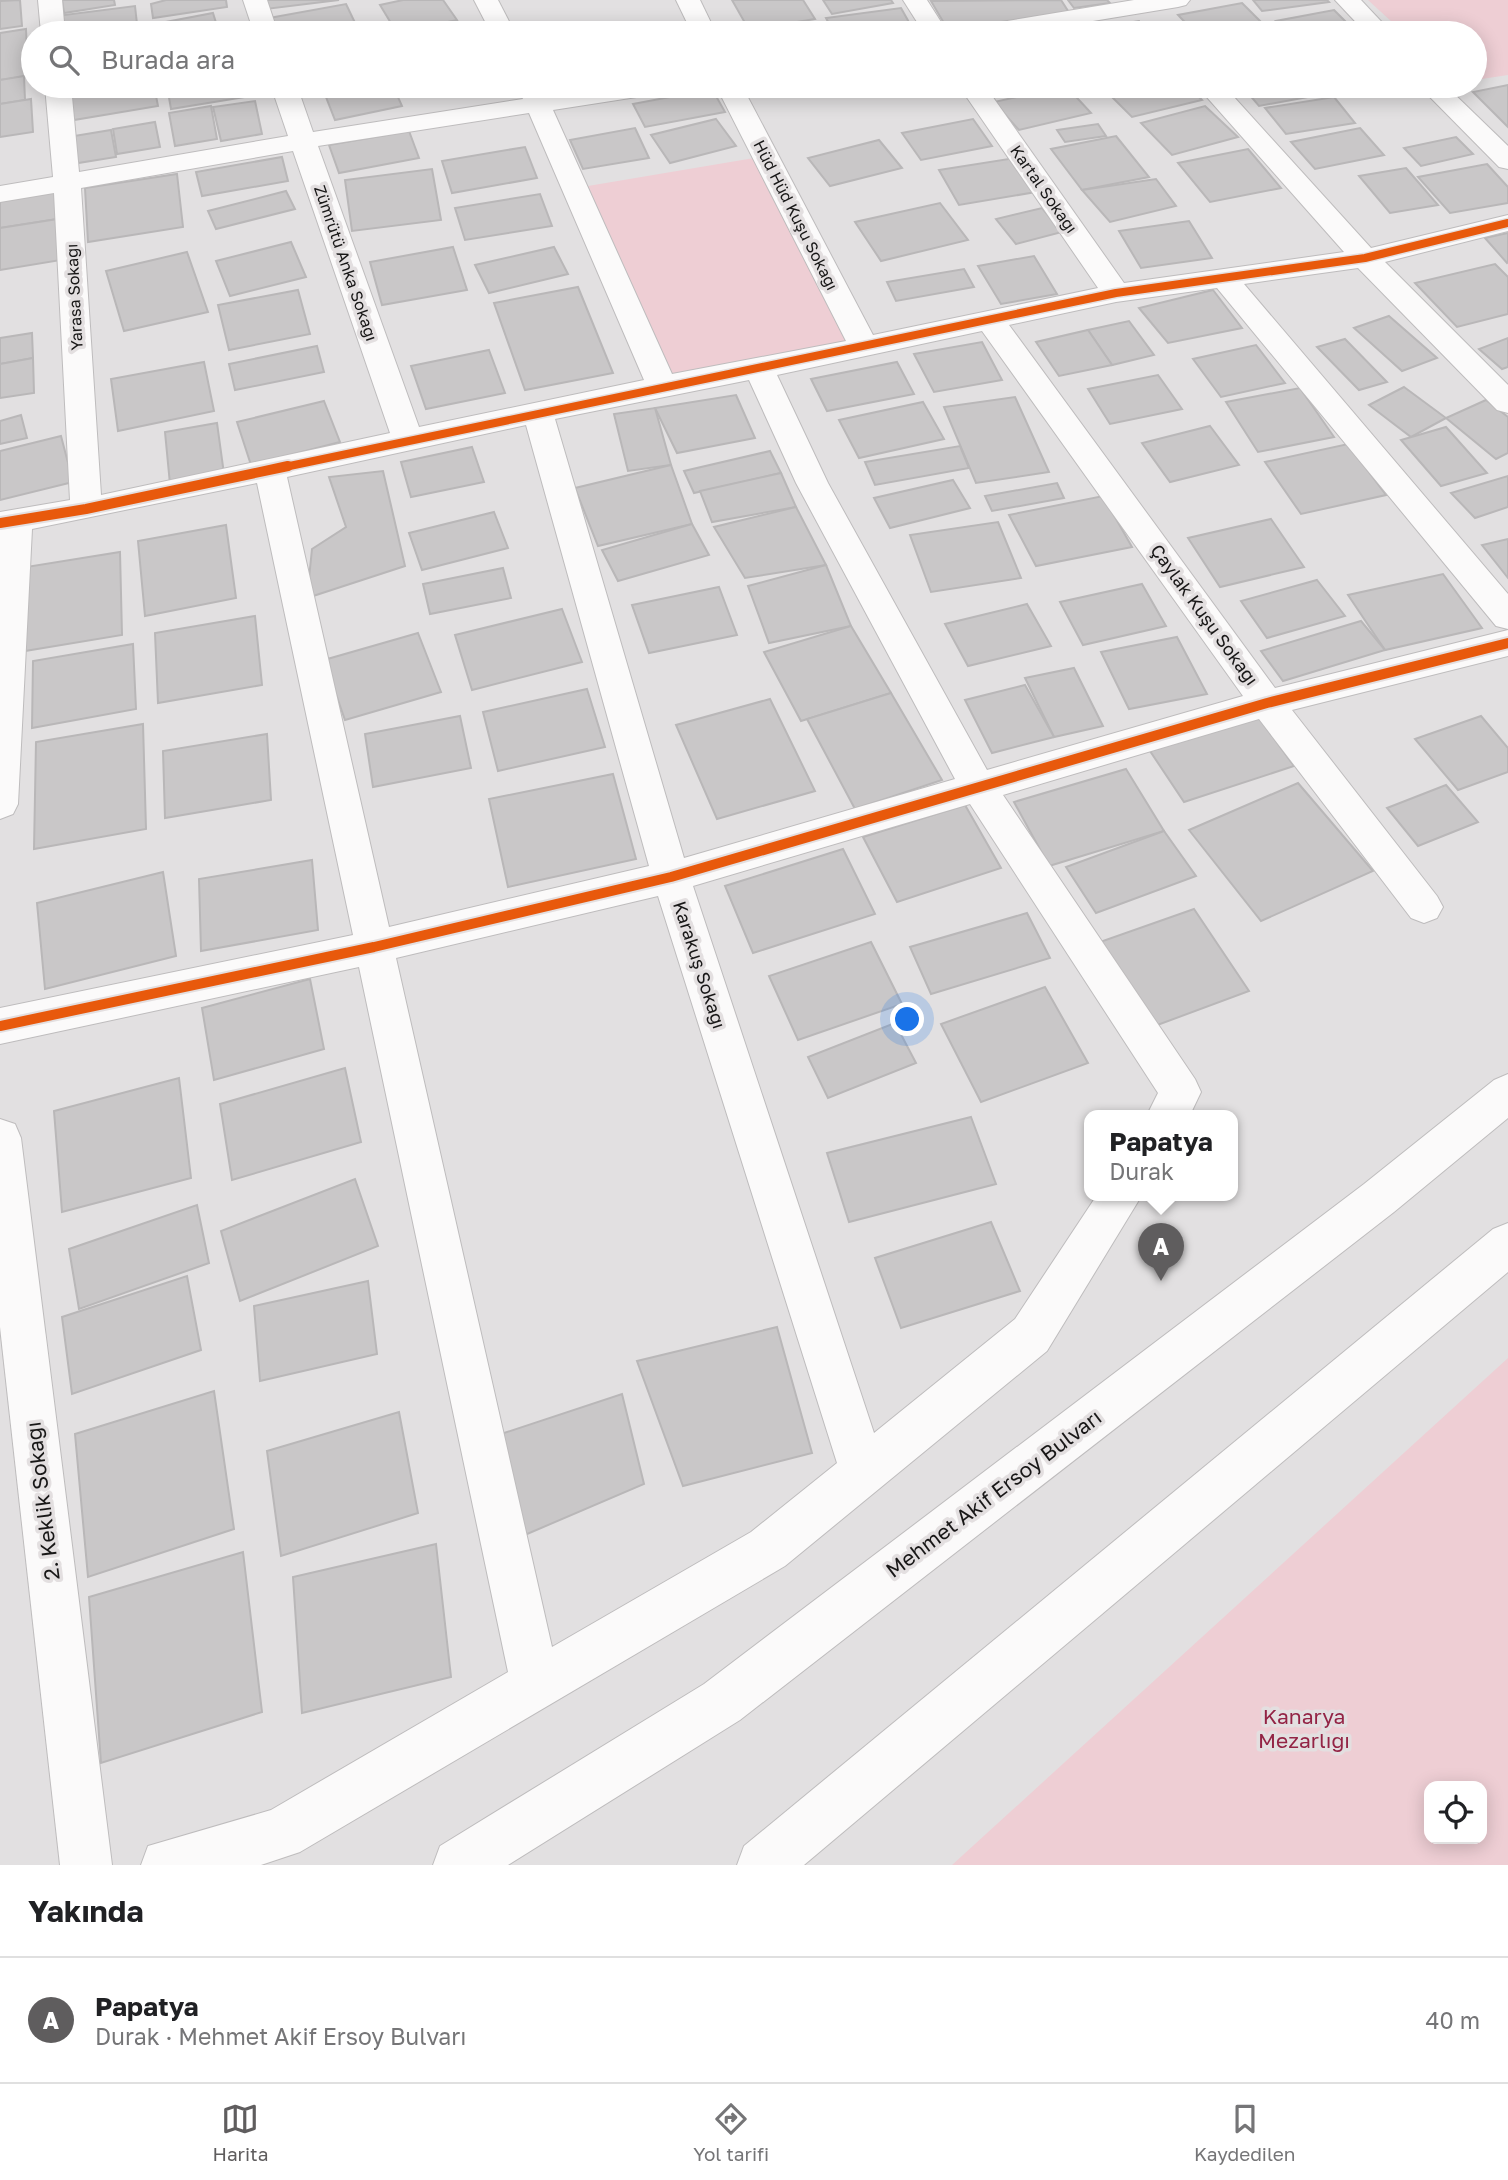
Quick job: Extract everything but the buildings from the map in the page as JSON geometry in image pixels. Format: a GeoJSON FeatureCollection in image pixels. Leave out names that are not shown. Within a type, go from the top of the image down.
{"type":"FeatureCollection","features":[{"type":"Feature","properties":{"kind":"street"},"geometry":{"type":"LineString","coordinates":[[50,0],[52,21]]}},
{"type":"Feature","properties":{"kind":"street"},"geometry":{"type":"LineString","coordinates":[[254,0],[262,21]]}},
{"type":"Feature","properties":{"kind":"street"},"geometry":{"type":"LineString","coordinates":[[486,0],[497,21]]}},
{"type":"Feature","properties":{"kind":"street"},"geometry":{"type":"LineString","coordinates":[[688,0],[698,21]]}},
{"type":"Feature","properties":{"kind":"street"},"geometry":{"type":"LineString","coordinates":[[915,0],[928,21]]}},
{"type":"Feature","properties":{"kind":"street"},"geometry":{"type":"LineString","coordinates":[[1064,21],[1144,10],[1178,0]]}},
{"type":"Feature","properties":{"kind":"street"},"geometry":{"type":"LineString","coordinates":[[1347,0],[1368,21]]}},
{"type":"Feature","properties":{"kind":"street","name":"Yarasa Sokağı"},"geometry":{"type":"LineString","coordinates":[[59,98],[67,184],[86,509]]}},
{"type":"Feature","properties":{"kind":"street","name":"Zümrütü Anka Sokağı"},"geometry":{"type":"LineString","coordinates":[[288,98],[408,440]]}},
{"type":"Feature","properties":{"kind":"street"},"geometry":{"type":"LineString","coordinates":[[0,194],[303,141],[520,98]]}},
{"type":"Feature","properties":{"kind":"street"},"geometry":{"type":"LineString","coordinates":[[536,98],[662,386]]}},
{"type":"Feature","properties":{"kind":"street","name":"Hüd Hüd Kuşu Sokağı"},"geometry":{"type":"LineString","coordinates":[[735,98],[863,345]]}},
{"type":"Feature","properties":{"kind":"street","name":"Kartal Sokağı"},"geometry":{"type":"LineString","coordinates":[[980,98],[1116,293]]}},
{"type":"Feature","properties":{"kind":"street"},"geometry":{"type":"LineString","coordinates":[[1221,98],[1365,258],[1508,403]]}},
{"type":"Feature","properties":{"kind":"street"},"geometry":{"type":"LineString","coordinates":[[1444,98],[1508,162]]}},
{"type":"Feature","properties":{"kind":"street"},"geometry":{"type":"LineString","coordinates":[[0,804],[8,522],[86,509],[662,386],[759,369],[1116,293],[1365,258],[1508,223]]}},
{"type":"Feature","properties":{"kind":"street"},"geometry":{"type":"LineString","coordinates":[[1225,279],[1508,617]]}},
{"type":"Feature","properties":{"kind":"street","name":"Çaylak Kuşu Sokağı"},"geometry":{"type":"LineString","coordinates":[[989,319],[1267,703],[1424,907]]}},
{"type":"Feature","properties":{"kind":"street"},"geometry":{"type":"LineString","coordinates":[[759,369],[812,483],[977,786],[1181,1092],[1171,1110]]}},
{"type":"Feature","properties":{"kind":"street","name":"Karakuş Sokağı"},"geometry":{"type":"LineString","coordinates":[[538,413],[671,877],[864,1473]]}},
{"type":"Feature","properties":{"kind":"street"},"geometry":{"type":"LineString","coordinates":[[270,470],[536,1685]]}},
{"type":"Feature","properties":{"kind":"street"},"geometry":{"type":"LineString","coordinates":[[0,1027],[374,947],[671,877],[1267,703],[1508,643]]}},
{"type":"Feature","properties":{"kind":"street","name":"Mehmet Akif Ersoy Bulvarı"},"geometry":{"type":"LineString","coordinates":[[459,1865],[722,1702],[1379,1198],[1508,1093]]}},
{"type":"Feature","properties":{"kind":"street","name":"2. Keklik Sokağı"},"geometry":{"type":"LineString","coordinates":[[0,1138],[86,1865]]}},
{"type":"Feature","properties":{"kind":"street"},"geometry":{"type":"LineString","coordinates":[[167,1865],[281,1833],[768,1549],[1031,1335],[1117,1201]]}},
{"type":"Feature","properties":{"kind":"street"},"geometry":{"type":"LineString","coordinates":[[763,1865],[1508,1244]]}},
{"type":"Feature","properties":{"kind":"green space"},"geometry":{"type":"Polygon","coordinates":[[[1368,0],[1508,0],[1508,75],[1487,78],[1487,21],[1391,21],[1368,0]]]}},
{"type":"Feature","properties":{"kind":"green space"},"geometry":{"type":"Polygon","coordinates":[[[760,157],[854,340],[668,380],[582,187],[760,157]]]}},
{"type":"Feature","properties":{"kind":"green space","name":"Kanarya Mezarlığı"},"geometry":{"type":"Polygon","coordinates":[[[1508,1358],[1508,1865],[952,1865],[1508,1358]]]}},
{"type":"Feature","properties":{"kind":"cycle path"},"geometry":{"type":"LineString","coordinates":[[0,523],[86,509],[662,386],[759,369],[1116,293],[1365,258],[1508,223]]}},
{"type":"Feature","properties":{"kind":"cycle path"},"geometry":{"type":"LineString","coordinates":[[0,1026],[374,947],[671,877],[1267,703],[1508,643]]}},
{"type":"Feature","properties":{"kind":"place","name":"Papatya"},"geometry":{"type":"Point","coordinates":[1161,1281]}}]}
